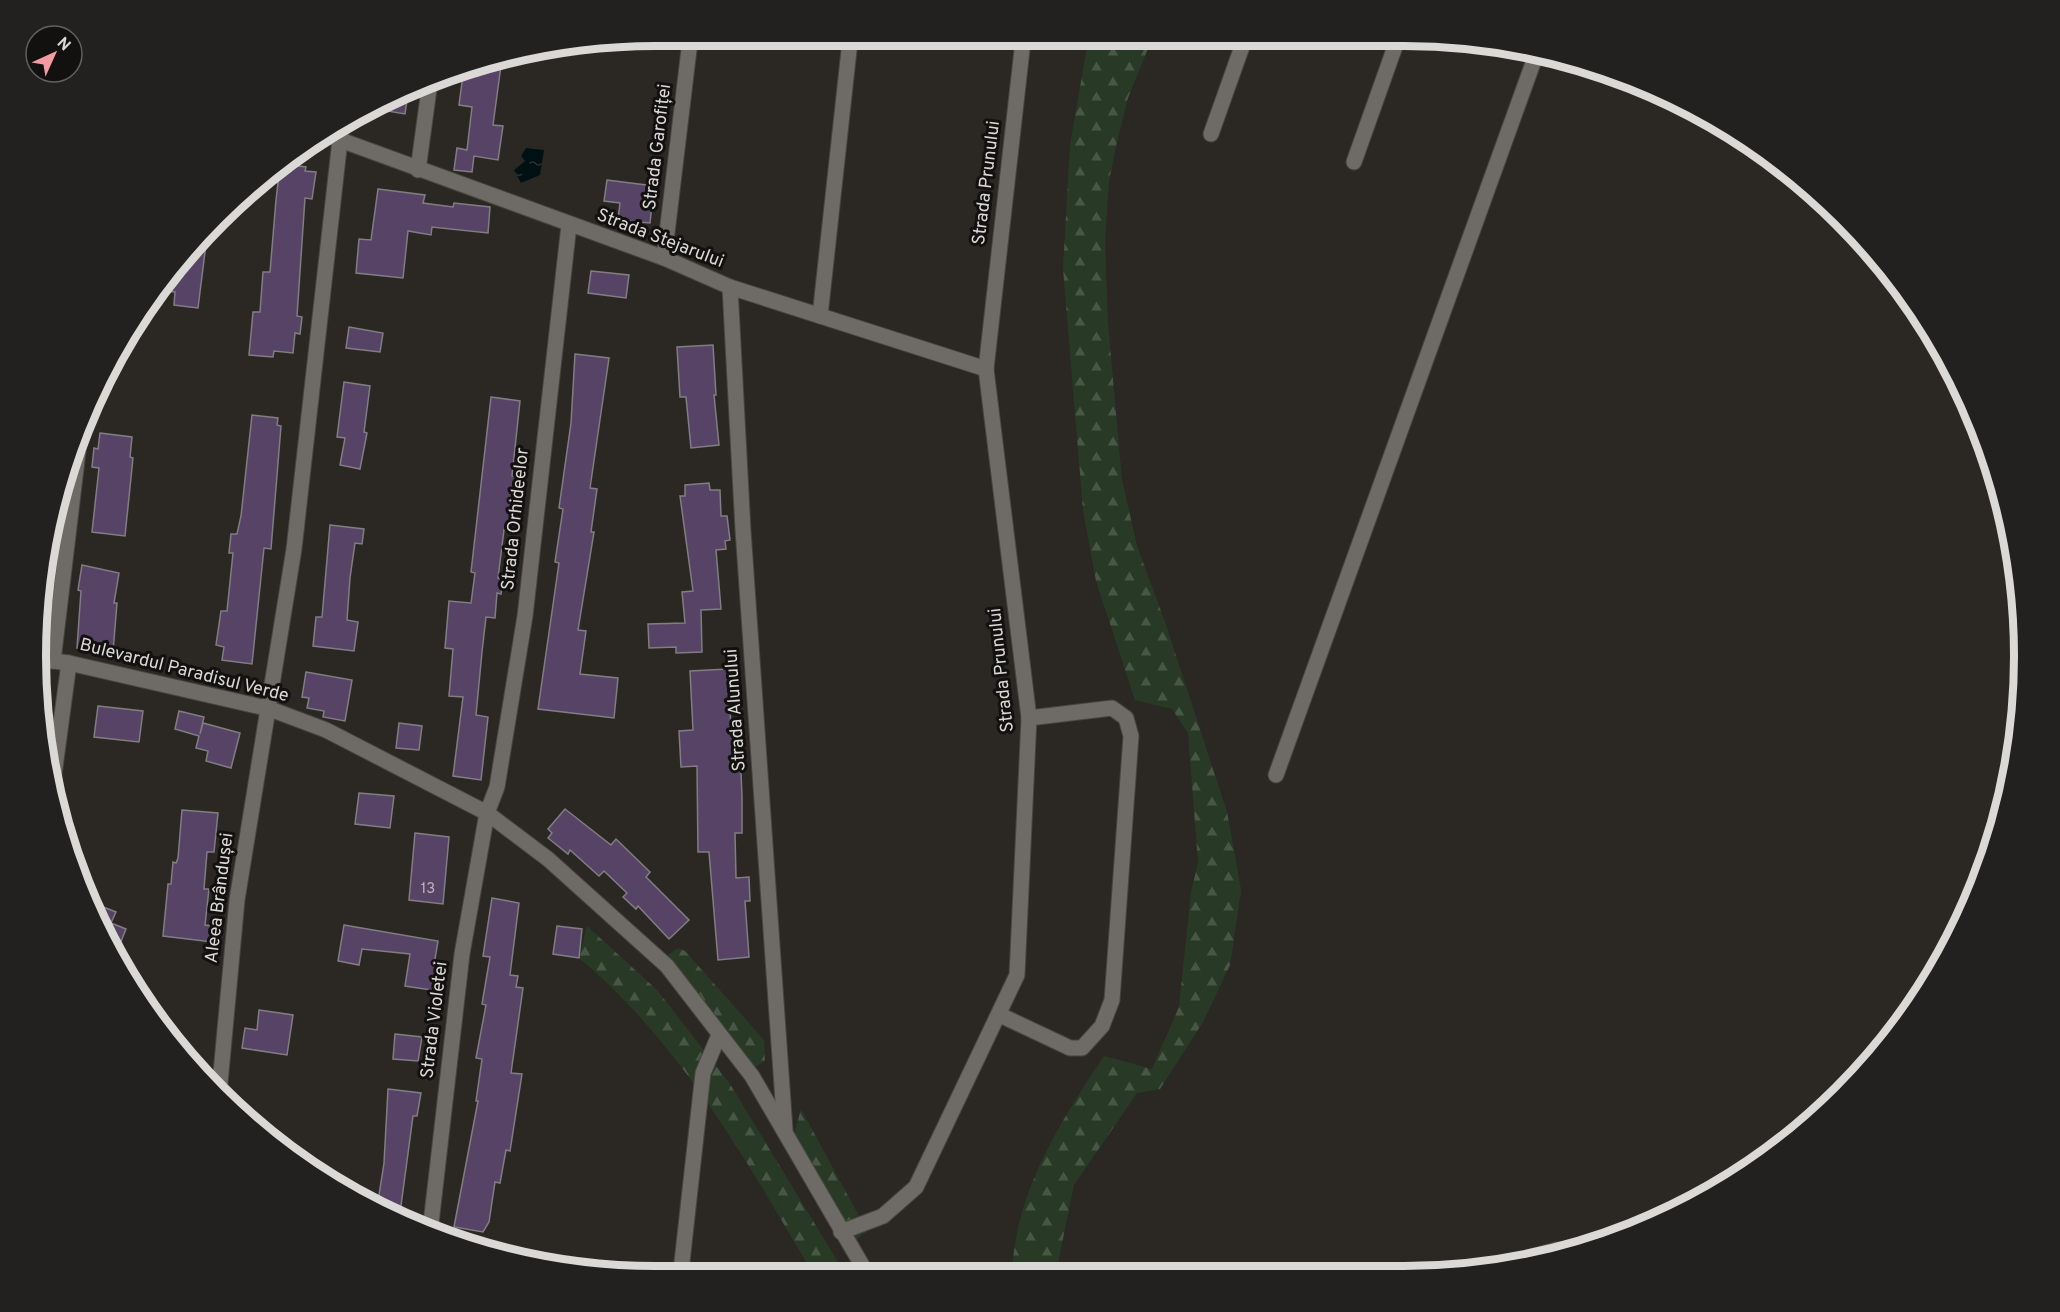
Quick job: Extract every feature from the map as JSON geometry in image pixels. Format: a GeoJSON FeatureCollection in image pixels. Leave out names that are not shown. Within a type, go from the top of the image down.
{"type":"FeatureCollection","features":[{"type":"Feature","properties":{"kind":"street","name":"Strada Garofiței"},"geometry":{"type":"LineString","coordinates":[[664,258],[689,46]]}},
{"type":"Feature","properties":{"kind":"street"},"geometry":{"type":"LineString","coordinates":[[820,316],[849,46]]}},
{"type":"Feature","properties":{"kind":"street","name":"Strada Prunului"},"geometry":{"type":"LineString","coordinates":[[841,1232],[883,1216],[916,1187],[1000,1015],[1017,975],[1029,718],[986,369],[1022,46]]}},
{"type":"Feature","properties":{"kind":"street"},"geometry":{"type":"LineString","coordinates":[[1211,134],[1242,46]]}},
{"type":"Feature","properties":{"kind":"street"},"geometry":{"type":"LineString","coordinates":[[1354,162],[1395,46]]}},
{"type":"Feature","properties":{"kind":"street"},"geometry":{"type":"LineString","coordinates":[[1276,775],[1534,61]]}},
{"type":"Feature","properties":{"kind":"street"},"geometry":{"type":"LineString","coordinates":[[418,170],[429,91]]}},
{"type":"Feature","properties":{"kind":"street","name":"Strada Stejarului"},"geometry":{"type":"LineString","coordinates":[[335,138],[568,225],[664,258],[730,287],[986,369]]}},
{"type":"Feature","properties":{"kind":"street"},"geometry":{"type":"LineString","coordinates":[[270,709],[294,549],[340,140]]}},
{"type":"Feature","properties":{"kind":"street","name":"Strada Orhideelor"},"geometry":{"type":"LineString","coordinates":[[487,813],[497,787],[525,616],[568,225]]}},
{"type":"Feature","properties":{"kind":"street","name":"Strada Alunului"},"geometry":{"type":"LineString","coordinates":[[730,287],[744,542],[785,1130]]}},
{"type":"Feature","properties":{"kind":"street"},"geometry":{"type":"LineString","coordinates":[[53,741],[54,661],[71,485]]}},
{"type":"Feature","properties":{"kind":"street","name":"Bulevardul Paradisul Verde"},"geometry":{"type":"LineString","coordinates":[[54,661],[270,709],[326,730],[366,749],[487,813],[548,859],[667,966],[752,1077],[862,1266]]}},
{"type":"Feature","properties":{"kind":"street"},"geometry":{"type":"LineString","coordinates":[[1000,1015],[1070,1047],[1082,1048],[1102,1026],[1112,1000],[1131,736],[1126,718],[1112,708],[1029,718]]}},
{"type":"Feature","properties":{"kind":"street","name":"Aleea Brândușei"},"geometry":{"type":"LineString","coordinates":[[220,1082],[237,900],[249,814],[270,709]]}},
{"type":"Feature","properties":{"kind":"street","name":"Strada Violetei"},"geometry":{"type":"LineString","coordinates":[[431,1222],[462,954],[487,813]]}},
{"type":"Feature","properties":{"kind":"street"},"geometry":{"type":"LineString","coordinates":[[682,1266],[704,1073],[719,1035]]}},
{"type":"Feature","properties":{"kind":"green space"},"geometry":{"type":"Polygon","coordinates":[[[1087,46],[1149,46],[1128,98],[1116,146],[1109,181],[1105,240],[1108,324],[1122,480],[1137,546],[1165,622],[1227,812],[1241,890],[1230,965],[1203,1022],[1160,1089],[1137,1093],[1074,1185],[1057,1266],[1013,1266],[1022,1214],[1043,1158],[1072,1106],[1104,1056],[1152,1069],[1179,1007],[1191,892],[1198,863],[1188,733],[1172,709],[1135,700],[1096,581],[1083,510],[1063,268],[1070,145],[1087,46]]]}},
{"type":"Feature","properties":{"kind":"green space"},"geometry":{"type":"Polygon","coordinates":[[[587,926],[657,990],[730,1084],[840,1266],[808,1266],[736,1146],[680,1065],[615,991],[579,958],[587,926]]]}},
{"type":"Feature","properties":{"kind":"green space"},"geometry":{"type":"Polygon","coordinates":[[[678,948],[685,951],[764,1040],[765,1061],[753,1068],[666,965],[668,955],[678,948]]]}},
{"type":"Feature","properties":{"kind":"green space"},"geometry":{"type":"Polygon","coordinates":[[[801,1109],[867,1231],[849,1245],[793,1138],[801,1109]]]}},
{"type":"Feature","properties":{"kind":"water"},"geometry":{"type":"Polygon","coordinates":[[[526,148],[544,150],[540,175],[521,183],[514,170],[525,161],[521,156],[526,148]]]}},
{"type":"Feature","properties":{"kind":"building"},"geometry":{"type":"Polygon","coordinates":[[[501,66],[493,125],[503,126],[498,160],[474,156],[472,172],[454,170],[457,148],[467,150],[472,107],[459,105],[463,78],[501,66]]]}},
{"type":"Feature","properties":{"kind":"building"},"geometry":{"type":"Polygon","coordinates":[[[407,100],[405,114],[383,110],[407,100]]]}},
{"type":"Feature","properties":{"kind":"building"},"geometry":{"type":"Polygon","coordinates":[[[294,165],[306,167],[305,171],[316,172],[312,199],[305,198],[297,316],[302,317],[300,334],[295,333],[293,353],[274,351],[273,357],[249,355],[253,312],[260,312],[263,272],[270,272],[279,177],[294,165]]]}},
{"type":"Feature","properties":{"kind":"building"},"geometry":{"type":"Polygon","coordinates":[[[607,180],[654,186],[650,223],[618,220],[620,203],[604,201],[607,180]]]}},
{"type":"Feature","properties":{"kind":"building"},"geometry":{"type":"Polygon","coordinates":[[[378,189],[425,195],[423,203],[453,207],[454,203],[490,207],[488,233],[432,227],[431,235],[408,231],[403,278],[356,273],[359,239],[371,240],[378,189]]]}},
{"type":"Feature","properties":{"kind":"building"},"geometry":{"type":"Polygon","coordinates":[[[206,246],[198,308],[174,305],[175,292],[168,291],[206,246]]]}},
{"type":"Feature","properties":{"kind":"building"},"geometry":{"type":"Polygon","coordinates":[[[591,271],[629,275],[626,298],[588,293],[591,271]]]}},
{"type":"Feature","properties":{"kind":"building"},"geometry":{"type":"Polygon","coordinates":[[[349,327],[383,333],[380,352],[346,348],[349,327]]]}},
{"type":"Feature","properties":{"kind":"building"},"geometry":{"type":"Polygon","coordinates":[[[713,345],[716,395],[714,395],[719,445],[691,448],[686,397],[680,397],[677,347],[713,345]]]}},
{"type":"Feature","properties":{"kind":"building"},"geometry":{"type":"Polygon","coordinates":[[[575,354],[609,358],[590,488],[597,489],[591,532],[594,532],[578,630],[586,631],[580,674],[618,678],[614,718],[538,709],[559,563],[555,562],[563,509],[559,508],[571,423],[575,354]]]}},
{"type":"Feature","properties":{"kind":"building"},"geometry":{"type":"Polygon","coordinates":[[[344,382],[370,386],[364,432],[367,433],[360,469],[340,465],[345,438],[337,437],[344,382]]]}},
{"type":"Feature","properties":{"kind":"building"},"geometry":{"type":"Polygon","coordinates":[[[491,397],[520,401],[512,476],[518,477],[509,531],[504,530],[498,578],[503,580],[501,594],[497,593],[495,618],[486,617],[482,652],[476,715],[488,717],[481,780],[453,776],[463,697],[449,696],[453,649],[445,648],[449,601],[471,603],[475,573],[471,572],[491,397]]]}},
{"type":"Feature","properties":{"kind":"building"},"geometry":{"type":"Polygon","coordinates":[[[252,415],[278,418],[277,425],[281,426],[271,549],[264,548],[252,664],[222,660],[224,647],[216,645],[221,611],[227,611],[233,553],[229,553],[231,534],[237,534],[241,516],[252,415]]]}},
{"type":"Feature","properties":{"kind":"building"},"geometry":{"type":"Polygon","coordinates":[[[100,433],[132,437],[130,457],[133,458],[125,536],[92,532],[99,468],[92,467],[94,448],[98,449],[100,433]]]}},
{"type":"Feature","properties":{"kind":"building"},"geometry":{"type":"Polygon","coordinates":[[[709,483],[710,490],[720,490],[721,516],[727,516],[730,540],[725,541],[726,549],[716,550],[721,609],[701,610],[702,652],[676,653],[676,647],[649,648],[648,624],[685,623],[682,592],[693,591],[680,496],[685,496],[685,485],[709,483]]]}},
{"type":"Feature","properties":{"kind":"building"},"geometry":{"type":"Polygon","coordinates":[[[330,525],[364,529],[362,544],[355,543],[350,578],[347,620],[358,622],[354,651],[313,646],[316,617],[322,617],[330,525]]]}},
{"type":"Feature","properties":{"kind":"building"},"geometry":{"type":"Polygon","coordinates":[[[82,565],[119,573],[114,603],[117,603],[113,652],[77,648],[81,591],[78,590],[82,565]]]}},
{"type":"Feature","properties":{"kind":"building"},"geometry":{"type":"Polygon","coordinates":[[[728,669],[731,729],[739,728],[742,796],[742,833],[735,833],[736,878],[749,877],[750,901],[745,901],[749,957],[718,960],[709,852],[698,852],[697,766],[681,767],[679,731],[693,730],[690,671],[728,669]]]}},
{"type":"Feature","properties":{"kind":"building"},"geometry":{"type":"Polygon","coordinates":[[[306,672],[352,680],[345,721],[323,717],[324,711],[307,708],[309,698],[302,697],[306,672]]]}},
{"type":"Feature","properties":{"kind":"building"},"geometry":{"type":"Polygon","coordinates":[[[98,706],[143,711],[139,742],[94,737],[98,706]]]}},
{"type":"Feature","properties":{"kind":"building"},"geometry":{"type":"Polygon","coordinates":[[[179,711],[204,717],[200,734],[203,723],[240,733],[231,768],[206,761],[208,751],[196,748],[199,736],[175,729],[179,711]]]}},
{"type":"Feature","properties":{"kind":"building"},"geometry":{"type":"Polygon","coordinates":[[[399,723],[422,726],[419,750],[396,748],[399,723]]]}},
{"type":"Feature","properties":{"kind":"building"},"geometry":{"type":"Polygon","coordinates":[[[359,793],[394,796],[390,828],[355,824],[359,793]]]}},
{"type":"Feature","properties":{"kind":"building"},"geometry":{"type":"Polygon","coordinates":[[[565,809],[611,845],[616,839],[650,872],[646,877],[689,920],[669,939],[638,906],[636,909],[623,897],[627,893],[604,871],[599,876],[570,850],[568,854],[548,838],[552,833],[548,829],[565,809]]]}},
{"type":"Feature","properties":{"kind":"building"},"geometry":{"type":"Polygon","coordinates":[[[182,810],[218,813],[214,852],[207,852],[204,889],[209,889],[205,925],[214,926],[212,942],[163,936],[168,884],[171,884],[173,862],[176,863],[178,858],[182,810]]]}},
{"type":"Feature","properties":{"kind":"building"},"geometry":{"type":"Polygon","coordinates":[[[415,833],[449,837],[443,904],[409,900],[415,833]]]}},
{"type":"Feature","properties":{"kind":"building"},"geometry":{"type":"Polygon","coordinates":[[[492,898],[519,903],[510,975],[518,976],[516,987],[523,988],[511,1073],[522,1074],[510,1151],[506,1150],[500,1183],[495,1182],[489,1222],[483,1232],[454,1227],[478,1101],[476,1101],[482,1059],[476,1058],[486,1005],[482,1004],[490,957],[483,956],[492,898]]]}},
{"type":"Feature","properties":{"kind":"building"},"geometry":{"type":"Polygon","coordinates":[[[100,906],[116,912],[111,923],[126,929],[120,944],[100,906]]]}},
{"type":"Feature","properties":{"kind":"building"},"geometry":{"type":"Polygon","coordinates":[[[344,925],[438,941],[434,965],[442,966],[438,991],[405,986],[410,954],[362,949],[359,965],[338,961],[344,925]]]}},
{"type":"Feature","properties":{"kind":"building"},"geometry":{"type":"Polygon","coordinates":[[[557,926],[582,929],[579,958],[553,954],[557,926]]]}},
{"type":"Feature","properties":{"kind":"building"},"geometry":{"type":"Polygon","coordinates":[[[259,1010],[293,1015],[287,1055],[242,1048],[245,1028],[257,1030],[259,1010]]]}},
{"type":"Feature","properties":{"kind":"building"},"geometry":{"type":"Polygon","coordinates":[[[395,1034],[422,1037],[418,1061],[393,1059],[395,1034]]]}},
{"type":"Feature","properties":{"kind":"building"},"geometry":{"type":"Polygon","coordinates":[[[388,1089],[421,1093],[417,1116],[413,1116],[400,1209],[378,1199],[384,1163],[388,1089]]]}}]}
